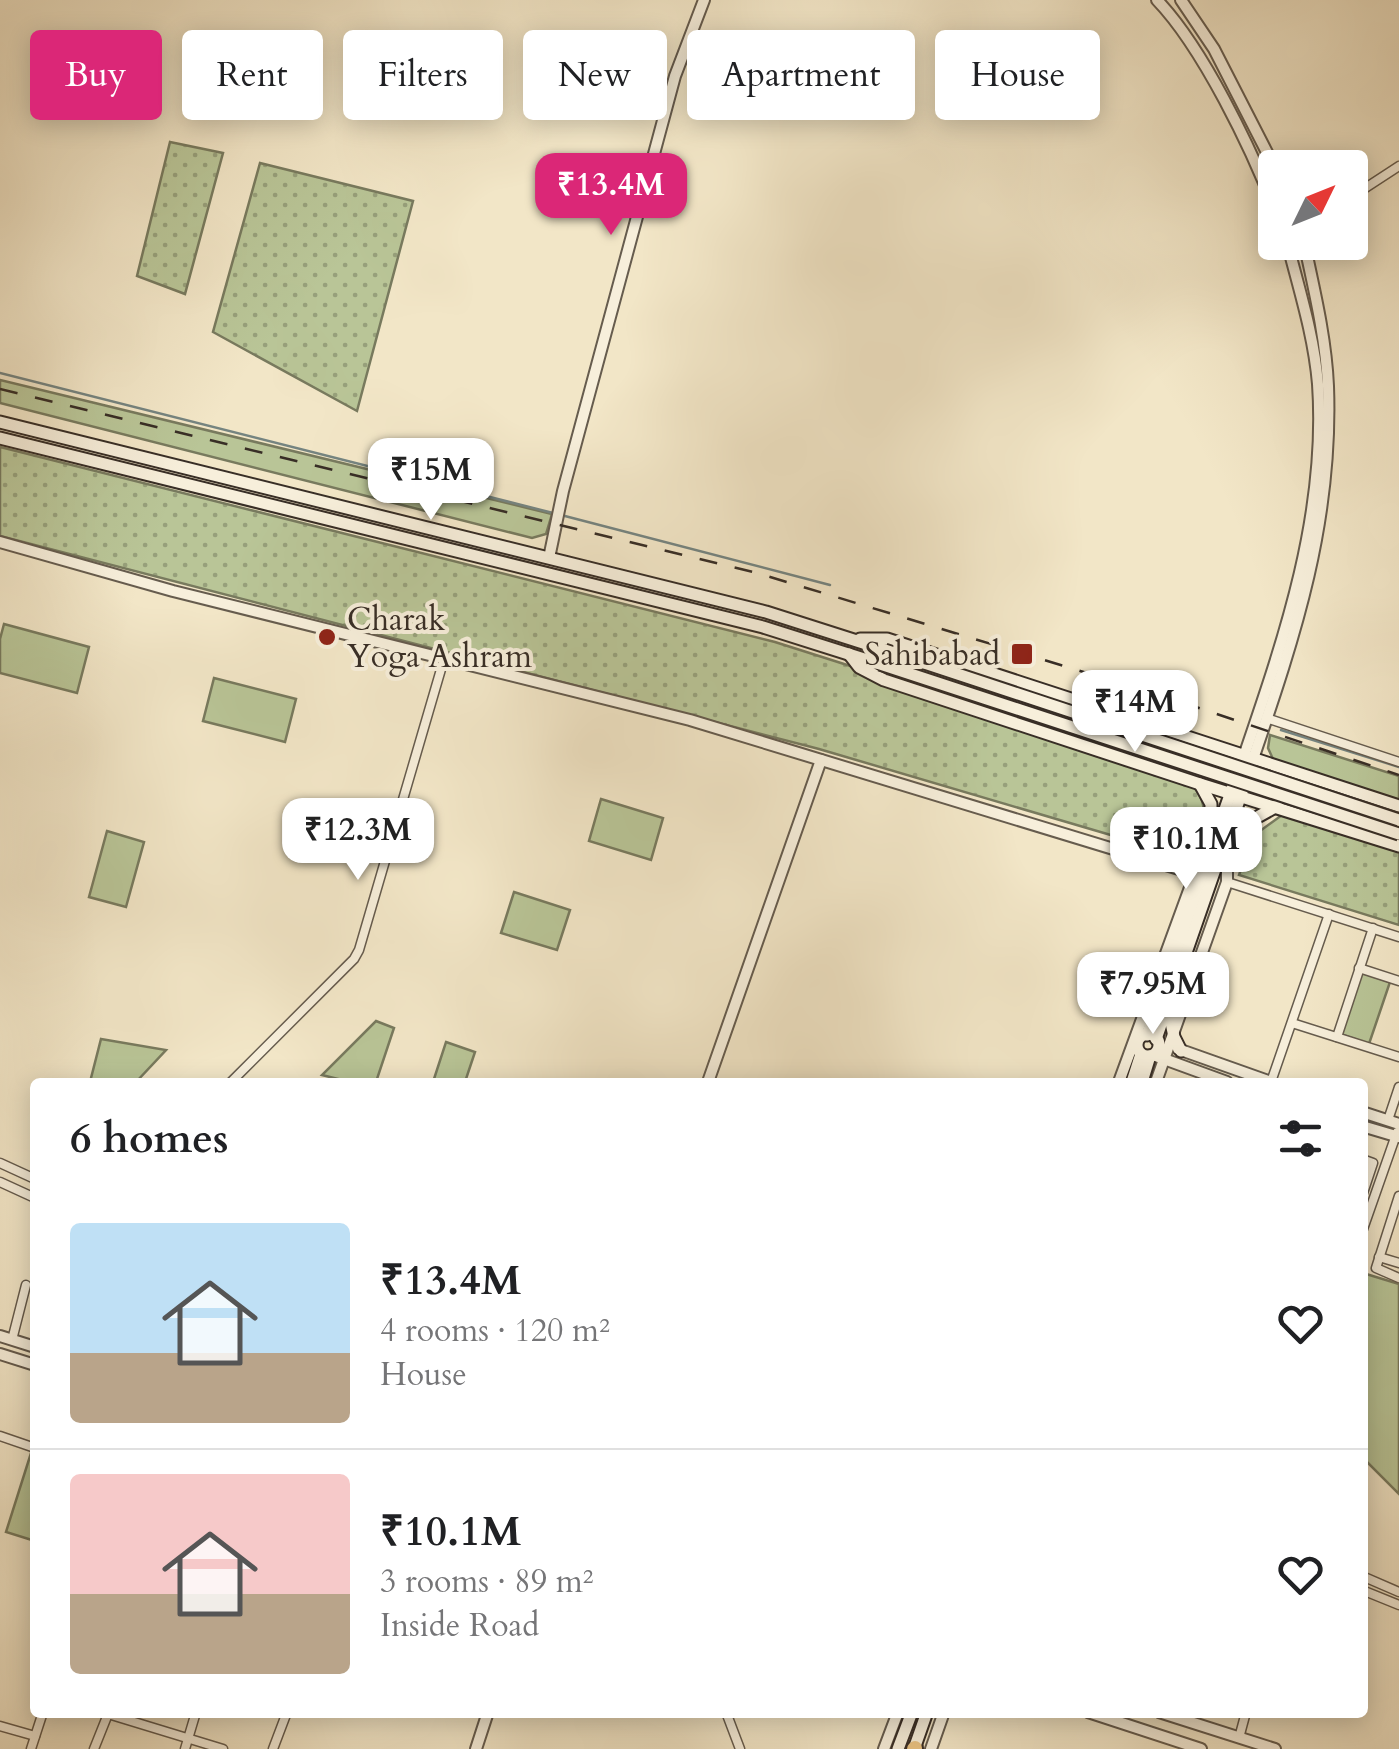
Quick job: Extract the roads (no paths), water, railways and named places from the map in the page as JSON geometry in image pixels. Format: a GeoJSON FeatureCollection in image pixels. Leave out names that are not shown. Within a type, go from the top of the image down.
{"type":"FeatureCollection","features":[{"type":"Feature","properties":{"kind":"main road"},"geometry":{"type":"LineString","coordinates":[[0,422],[766,612],[1399,820]]}},
{"type":"Feature","properties":{"kind":"main road"},"geometry":{"type":"LineString","coordinates":[[0,438],[707,613],[849,654],[1399,834]]}},
{"type":"Feature","properties":{"kind":"main road"},"geometry":{"type":"LineString","coordinates":[[856,640],[887,639],[1399,806]]}},
{"type":"Feature","properties":{"kind":"main road"},"geometry":{"type":"LineString","coordinates":[[849,654],[859,667],[884,680],[1399,846]]}},
{"type":"Feature","properties":{"kind":"main road"},"geometry":{"type":"LineString","coordinates":[[1137,1078],[1154,1048],[1168,1009],[1248,757]]}},
{"type":"Feature","properties":{"kind":"main road"},"geometry":{"type":"LineString","coordinates":[[1200,784],[1211,804],[1217,854]]}},
{"type":"Feature","properties":{"kind":"main road"},"geometry":{"type":"LineString","coordinates":[[1154,1048],[1199,875],[1252,820],[1277,806]]}},
{"type":"Feature","properties":{"kind":"main road"},"geometry":{"type":"LineString","coordinates":[[1168,1009],[1182,1050]]}},
{"type":"Feature","properties":{"kind":"main road"},"geometry":{"type":"LineString","coordinates":[[898,1749],[910,1718]]}},
{"type":"Feature","properties":{"kind":"main road"},"geometry":{"type":"LineString","coordinates":[[914,1749],[925,1718]]}},
{"type":"Feature","properties":{"kind":"street"},"geometry":{"type":"LineString","coordinates":[[549,558],[675,76],[704,0]]}},
{"type":"Feature","properties":{"kind":"street"},"geometry":{"type":"LineString","coordinates":[[1158,0],[1229,110],[1258,173]]}},
{"type":"Feature","properties":{"kind":"street"},"geometry":{"type":"LineString","coordinates":[[1181,0],[1201,28],[1266,150]]}},
{"type":"Feature","properties":{"kind":"street"},"geometry":{"type":"LineString","coordinates":[[1186,39],[1201,28]]}},
{"type":"Feature","properties":{"kind":"street"},"geometry":{"type":"LineString","coordinates":[[1368,186],[1399,166]]}},
{"type":"Feature","properties":{"kind":"street"},"geometry":{"type":"LineString","coordinates":[[1248,757],[1300,579],[1314,510],[1320,436],[1318,382],[1310,330],[1292,260]]}},
{"type":"Feature","properties":{"kind":"street"},"geometry":{"type":"LineString","coordinates":[[1248,757],[1266,718],[1310,581],[1322,511],[1329,440],[1328,381],[1307,260]]}},
{"type":"Feature","properties":{"kind":"street"},"geometry":{"type":"LineString","coordinates":[[0,542],[143,583],[690,720],[1199,875],[1123,1078]]}},
{"type":"Feature","properties":{"kind":"street"},"geometry":{"type":"LineString","coordinates":[[235,1078],[354,959],[444,659]]}},
{"type":"Feature","properties":{"kind":"street"},"geometry":{"type":"LineString","coordinates":[[1266,718],[1399,762]]}},
{"type":"Feature","properties":{"kind":"street"},"geometry":{"type":"LineString","coordinates":[[709,1078],[821,760]]}},
{"type":"Feature","properties":{"kind":"street"},"geometry":{"type":"LineString","coordinates":[[1154,1048],[1173,1032],[1227,882],[1227,868],[1217,854]]}},
{"type":"Feature","properties":{"kind":"street"},"geometry":{"type":"LineString","coordinates":[[1227,882],[1399,936]]}},
{"type":"Feature","properties":{"kind":"street"},"geometry":{"type":"LineString","coordinates":[[1272,1078],[1329,914]]}},
{"type":"Feature","properties":{"kind":"street"},"geometry":{"type":"LineString","coordinates":[[1337,1037],[1373,928]]}},
{"type":"Feature","properties":{"kind":"street"},"geometry":{"type":"LineString","coordinates":[[1360,968],[1399,981]]}},
{"type":"Feature","properties":{"kind":"street"},"geometry":{"type":"LineString","coordinates":[[1292,1022],[1399,1056]]}},
{"type":"Feature","properties":{"kind":"street"},"geometry":{"type":"LineString","coordinates":[[1154,1048],[1182,1050],[1260,1078]]}},
{"type":"Feature","properties":{"kind":"street"},"geometry":{"type":"LineString","coordinates":[[1154,1048],[1214,1078]]}},
{"type":"Feature","properties":{"kind":"street"},"geometry":{"type":"LineString","coordinates":[[1154,1048],[1156,1078]]}},
{"type":"Feature","properties":{"kind":"street"},"geometry":{"type":"LineString","coordinates":[[1368,1214],[1396,1129],[1399,1086]]}},
{"type":"Feature","properties":{"kind":"street"},"geometry":{"type":"LineString","coordinates":[[1368,1115],[1396,1129]]}},
{"type":"Feature","properties":{"kind":"street"},"geometry":{"type":"LineString","coordinates":[[1368,1127],[1396,1129]]}},
{"type":"Feature","properties":{"kind":"street"},"geometry":{"type":"LineString","coordinates":[[0,1162],[30,1177]]}},
{"type":"Feature","properties":{"kind":"street"},"geometry":{"type":"LineString","coordinates":[[0,1182],[30,1196]]}},
{"type":"Feature","properties":{"kind":"street"},"geometry":{"type":"LineString","coordinates":[[1399,1196],[1376,1270],[1399,1278]]}},
{"type":"Feature","properties":{"kind":"street"},"geometry":{"type":"LineString","coordinates":[[1380,1257],[1399,1264]]}},
{"type":"Feature","properties":{"kind":"street"},"geometry":{"type":"LineString","coordinates":[[26,1285],[6,1338],[30,1345]]}},
{"type":"Feature","properties":{"kind":"street"},"geometry":{"type":"LineString","coordinates":[[0,1354],[30,1363]]}},
{"type":"Feature","properties":{"kind":"street"},"geometry":{"type":"LineString","coordinates":[[0,1436],[30,1446]]}},
{"type":"Feature","properties":{"kind":"street"},"geometry":{"type":"LineString","coordinates":[[1368,1579],[1399,1592]]}},
{"type":"Feature","properties":{"kind":"street"},"geometry":{"type":"LineString","coordinates":[[1368,1592],[1399,1605]]}},
{"type":"Feature","properties":{"kind":"street"},"geometry":{"type":"LineString","coordinates":[[30,1749],[41,1718]]}},
{"type":"Feature","properties":{"kind":"street"},"geometry":{"type":"LineString","coordinates":[[94,1749],[105,1718]]}},
{"type":"Feature","properties":{"kind":"street"},"geometry":{"type":"LineString","coordinates":[[117,1718],[187,1744],[223,1749]]}},
{"type":"Feature","properties":{"kind":"street"},"geometry":{"type":"LineString","coordinates":[[187,1744],[194,1718]]}},
{"type":"Feature","properties":{"kind":"street"},"geometry":{"type":"LineString","coordinates":[[273,1749],[284,1718]]}},
{"type":"Feature","properties":{"kind":"street"},"geometry":{"type":"LineString","coordinates":[[476,1749],[486,1718]]}},
{"type":"Feature","properties":{"kind":"street"},"geometry":{"type":"LineString","coordinates":[[728,1718],[740,1749]]}},
{"type":"Feature","properties":{"kind":"street"},"geometry":{"type":"LineString","coordinates":[[884,1749],[896,1718]]}},
{"type":"Feature","properties":{"kind":"street"},"geometry":{"type":"LineString","coordinates":[[931,1749],[942,1718]]}},
{"type":"Feature","properties":{"kind":"street"},"geometry":{"type":"LineString","coordinates":[[1106,1718],[1201,1749]]}},
{"type":"Feature","properties":{"kind":"street"},"geometry":{"type":"LineString","coordinates":[[1177,1718],[1274,1749]]}},
{"type":"Feature","properties":{"kind":"street"},"geometry":{"type":"LineString","coordinates":[[1238,1738],[1244,1718]]}},
{"type":"Feature","properties":{"kind":"street"},"geometry":{"type":"LineString","coordinates":[[0,1726],[35,1736]]}},
{"type":"Feature","properties":{"kind":"waterway"},"geometry":{"type":"LineString","coordinates":[[0,373],[553,513]]}},
{"type":"Feature","properties":{"kind":"waterway"},"geometry":{"type":"LineString","coordinates":[[561,515],[830,585]]}},
{"type":"Feature","properties":{"kind":"waterway"},"geometry":{"type":"LineString","coordinates":[[1281,730],[1399,767]]}},
{"type":"Feature","properties":{"kind":"railway"},"geometry":{"type":"LineString","coordinates":[[0,389],[757,573],[1166,697],[1399,775]]}},
{"type":"Feature","properties":{"kind":"place","name":"Charak Yoga Ashram"},"geometry":{"type":"Point","coordinates":[327,637]}},
{"type":"Feature","properties":{"kind":"place","name":"Sahibabad"},"geometry":{"type":"Point","coordinates":[1022,654]}}]}
